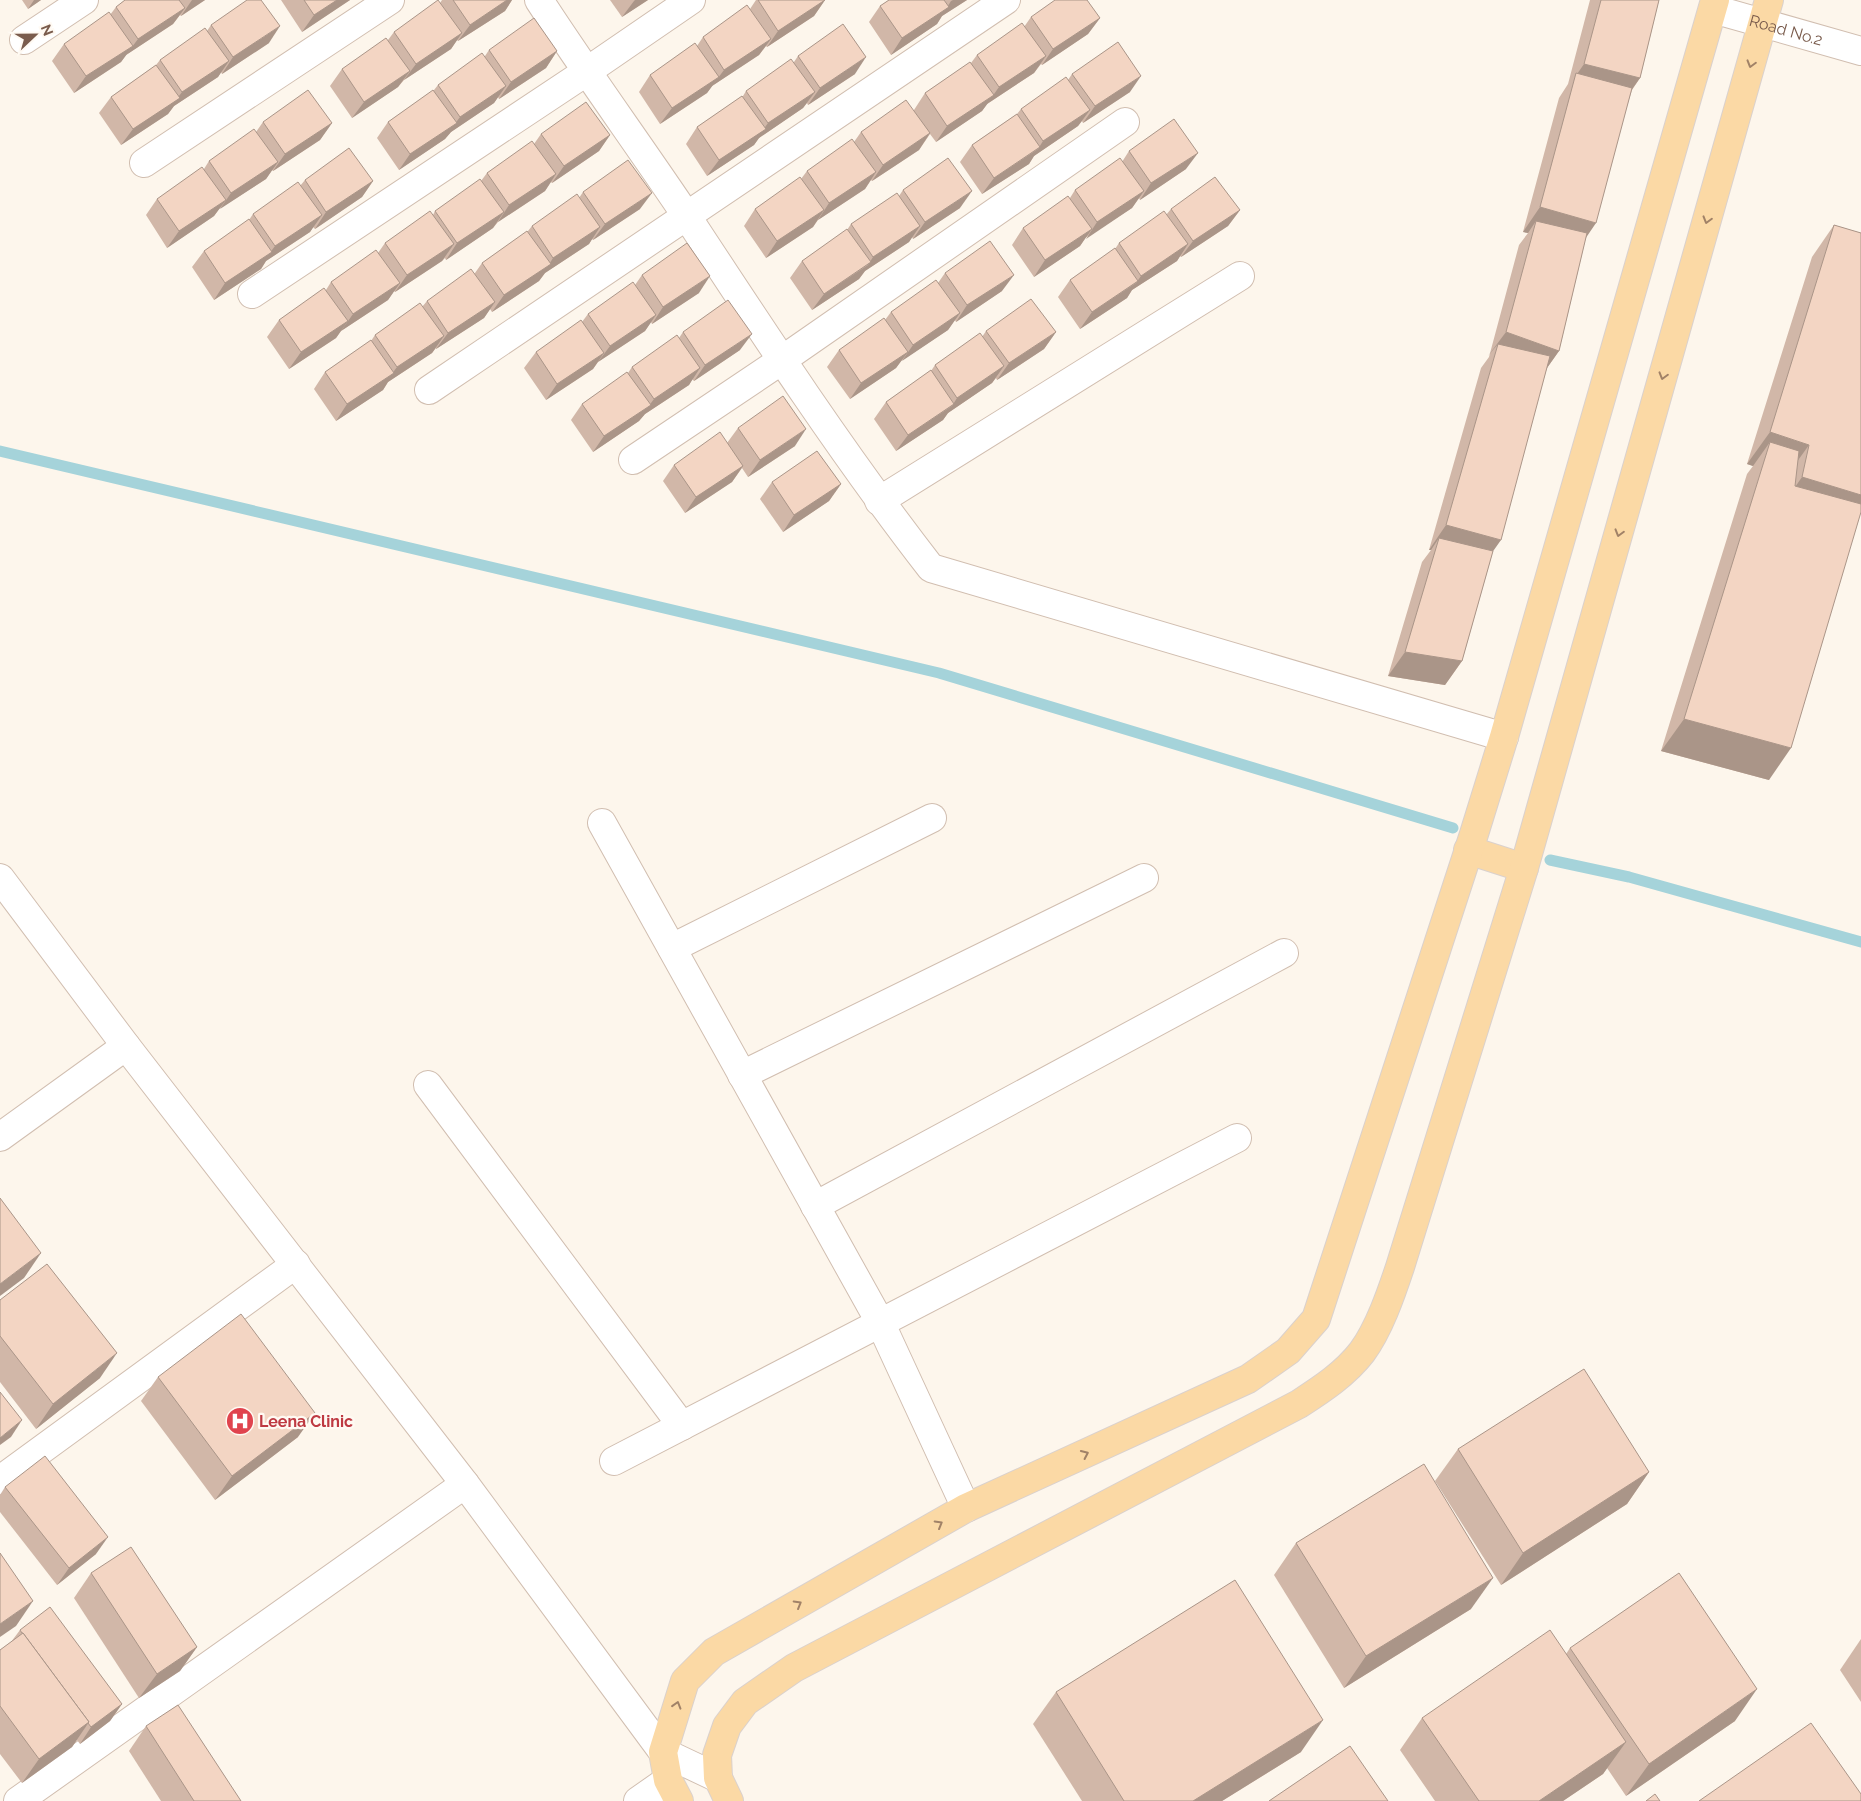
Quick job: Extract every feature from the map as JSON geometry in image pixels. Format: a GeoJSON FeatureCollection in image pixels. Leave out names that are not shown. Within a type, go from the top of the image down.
{"type":"FeatureCollection","features":[{"type":"Feature","properties":{"kind":"main road"},"geometry":{"type":"LineString","coordinates":[[674,1790],[663,1752],[685,1681],[714,1652],[966,1508],[1248,1379],[1288,1351],[1316,1319],[1504,737],[1714,4]]}},
{"type":"Feature","properties":{"kind":"main road"},"geometry":{"type":"LineString","coordinates":[[724,1790],[717,1755],[726,1726],[745,1702],[794,1668],[1299,1404],[1331,1383],[1362,1351],[1384,1311],[1400,1267],[1524,868],[1766,12]]}},
{"type":"Feature","properties":{"kind":"main road"},"geometry":{"type":"LineString","coordinates":[[1468,850],[1524,868]]}},
{"type":"Feature","properties":{"kind":"street"},"geometry":{"type":"LineString","coordinates":[[24,40],[84,0]]}},
{"type":"Feature","properties":{"kind":"street"},"geometry":{"type":"LineString","coordinates":[[144,163],[390,0]]}},
{"type":"Feature","properties":{"kind":"street"},"geometry":{"type":"LineString","coordinates":[[539,0],[586,72],[879,501],[931,568],[1504,737]]}},
{"type":"Feature","properties":{"kind":"street"},"geometry":{"type":"LineString","coordinates":[[252,294],[691,0]]}},
{"type":"Feature","properties":{"kind":"street"},"geometry":{"type":"LineString","coordinates":[[429,390],[1006,0]]}},
{"type":"Feature","properties":{"kind":"street","name":"Road No.2"},"geometry":{"type":"LineString","coordinates":[[1714,4],[1766,12],[1861,51]]}},
{"type":"Feature","properties":{"kind":"street"},"geometry":{"type":"LineString","coordinates":[[633,460],[782,360],[1125,122]]}},
{"type":"Feature","properties":{"kind":"street"},"geometry":{"type":"LineString","coordinates":[[879,501],[1240,276]]}},
{"type":"Feature","properties":{"kind":"street"},"geometry":{"type":"LineString","coordinates":[[672,948],[932,818]]}},
{"type":"Feature","properties":{"kind":"street"},"geometry":{"type":"LineString","coordinates":[[602,823],[880,1322],[966,1508]]}},
{"type":"Feature","properties":{"kind":"street"},"geometry":{"type":"LineString","coordinates":[[0,878],[126,1046],[464,1484],[663,1752],[724,1790]]}},
{"type":"Feature","properties":{"kind":"street"},"geometry":{"type":"LineString","coordinates":[[742,1075],[1144,878]]}},
{"type":"Feature","properties":{"kind":"street"},"geometry":{"type":"LineString","coordinates":[[815,1206],[1284,953]]}},
{"type":"Feature","properties":{"kind":"street"},"geometry":{"type":"LineString","coordinates":[[0,1137],[126,1046]]}},
{"type":"Feature","properties":{"kind":"street"},"geometry":{"type":"LineString","coordinates":[[428,1084],[682,1426]]}},
{"type":"Feature","properties":{"kind":"street"},"geometry":{"type":"LineString","coordinates":[[614,1461],[1237,1138]]}},
{"type":"Feature","properties":{"kind":"street"},"geometry":{"type":"LineString","coordinates":[[0,1480],[296,1264]]}},
{"type":"Feature","properties":{"kind":"street"},"geometry":{"type":"LineString","coordinates":[[18,1801],[464,1484]]}},
{"type":"Feature","properties":{"kind":"street"},"geometry":{"type":"LineString","coordinates":[[638,1801],[674,1790]]}},
{"type":"Feature","properties":{"kind":"building"},"geometry":{"type":"Polygon","coordinates":[[[125,0],[179,0],[185,8],[138,39],[116,7],[125,0]]]}},
{"type":"Feature","properties":{"kind":"building"},"geometry":{"type":"Polygon","coordinates":[[[247,0],[261,0],[280,26],[233,57],[211,25],[247,0]]]}},
{"type":"Feature","properties":{"kind":"building"},"geometry":{"type":"Polygon","coordinates":[[[304,0],[337,0],[314,15],[304,0]]]}},
{"type":"Feature","properties":{"kind":"building"},"geometry":{"type":"Polygon","coordinates":[[[438,0],[462,33],[416,64],[394,32],[438,0]]]}},
{"type":"Feature","properties":{"kind":"building"},"geometry":{"type":"Polygon","coordinates":[[[453,0],[507,0],[470,25],[453,0]]]}},
{"type":"Feature","properties":{"kind":"building"},"geometry":{"type":"Polygon","coordinates":[[[758,0],[825,0],[778,31],[758,0]]]}},
{"type":"Feature","properties":{"kind":"building"},"geometry":{"type":"Polygon","coordinates":[[[889,0],[944,0],[949,7],[902,38],[880,6],[889,0]]]}},
{"type":"Feature","properties":{"kind":"building"},"geometry":{"type":"Polygon","coordinates":[[[1055,0],[1087,0],[1100,18],[1053,49],[1031,17],[1055,0]]]}},
{"type":"Feature","properties":{"kind":"building"},"geometry":{"type":"Polygon","coordinates":[[[1601,0],[1659,0],[1640,78],[1584,64],[1601,0]]]}},
{"type":"Feature","properties":{"kind":"building"},"geometry":{"type":"Polygon","coordinates":[[[747,5],[771,39],[724,70],[703,37],[747,5]]]}},
{"type":"Feature","properties":{"kind":"building"},"geometry":{"type":"Polygon","coordinates":[[[109,12],[133,46],[86,76],[64,44],[109,12]]]}},
{"type":"Feature","properties":{"kind":"building"},"geometry":{"type":"Polygon","coordinates":[[[534,18],[557,51],[511,82],[489,50],[534,18]]]}},
{"type":"Feature","properties":{"kind":"building"},"geometry":{"type":"Polygon","coordinates":[[[1022,23],[1046,56],[999,87],[977,55],[1022,23]]]}},
{"type":"Feature","properties":{"kind":"building"},"geometry":{"type":"Polygon","coordinates":[[[843,24],[866,57],[820,88],[798,56],[843,24]]]}},
{"type":"Feature","properties":{"kind":"building"},"geometry":{"type":"Polygon","coordinates":[[[205,28],[229,61],[182,92],[160,60],[205,28]]]}},
{"type":"Feature","properties":{"kind":"building"},"geometry":{"type":"Polygon","coordinates":[[[386,38],[410,71],[364,102],[342,69],[386,38]]]}},
{"type":"Feature","properties":{"kind":"building"},"geometry":{"type":"Polygon","coordinates":[[[1118,42],[1141,76],[1095,106],[1072,74],[1118,42]]]}},
{"type":"Feature","properties":{"kind":"building"},"geometry":{"type":"Polygon","coordinates":[[[695,43],[719,77],[672,108],[650,75],[695,43]]]}},
{"type":"Feature","properties":{"kind":"building"},"geometry":{"type":"Polygon","coordinates":[[[482,53],[506,86],[460,117],[438,85],[482,53]]]}},
{"type":"Feature","properties":{"kind":"building"},"geometry":{"type":"Polygon","coordinates":[[[791,59],[815,92],[768,123],[746,91],[791,59]]]}},
{"type":"Feature","properties":{"kind":"building"},"geometry":{"type":"Polygon","coordinates":[[[970,62],[994,95],[947,126],[925,93],[970,62]]]}},
{"type":"Feature","properties":{"kind":"building"},"geometry":{"type":"Polygon","coordinates":[[[156,65],[180,98],[133,129],[111,97],[156,65]]]}},
{"type":"Feature","properties":{"kind":"building"},"geometry":{"type":"Polygon","coordinates":[[[1576,73],[1632,88],[1596,223],[1540,207],[1576,73]]]}},
{"type":"Feature","properties":{"kind":"building"},"geometry":{"type":"Polygon","coordinates":[[[1066,77],[1090,110],[1043,141],[1021,109],[1066,77]]]}},
{"type":"Feature","properties":{"kind":"building"},"geometry":{"type":"Polygon","coordinates":[[[308,90],[332,123],[285,154],[263,122],[308,90]]]}},
{"type":"Feature","properties":{"kind":"building"},"geometry":{"type":"Polygon","coordinates":[[[433,90],[457,123],[410,154],[388,122],[433,90]]]}},
{"type":"Feature","properties":{"kind":"building"},"geometry":{"type":"Polygon","coordinates":[[[742,96],[766,129],[719,160],[697,127],[742,96]]]}},
{"type":"Feature","properties":{"kind":"building"},"geometry":{"type":"Polygon","coordinates":[[[906,100],[930,133],[883,165],[861,132],[906,100]]]}},
{"type":"Feature","properties":{"kind":"building"},"geometry":{"type":"Polygon","coordinates":[[[586,102],[610,135],[564,166],[541,134],[586,102]]]}},
{"type":"Feature","properties":{"kind":"building"},"geometry":{"type":"Polygon","coordinates":[[[1017,114],[1040,147],[994,178],[972,145],[1017,114]]]}},
{"type":"Feature","properties":{"kind":"building"},"geometry":{"type":"Polygon","coordinates":[[[1174,119],[1198,153],[1151,183],[1129,151],[1174,119]]]}},
{"type":"Feature","properties":{"kind":"building"},"geometry":{"type":"Polygon","coordinates":[[[254,129],[278,162],[231,193],[209,161],[254,129]]]}},
{"type":"Feature","properties":{"kind":"building"},"geometry":{"type":"Polygon","coordinates":[[[852,139],[876,172],[829,203],[807,171],[852,139]]]}},
{"type":"Feature","properties":{"kind":"building"},"geometry":{"type":"Polygon","coordinates":[[[532,141],[556,174],[509,205],[487,173],[532,141]]]}},
{"type":"Feature","properties":{"kind":"building"},"geometry":{"type":"Polygon","coordinates":[[[349,148],[373,181],[326,212],[305,180],[349,148]]]}},
{"type":"Feature","properties":{"kind":"building"},"geometry":{"type":"Polygon","coordinates":[[[948,158],[972,191],[925,222],[903,190],[948,158]]]}},
{"type":"Feature","properties":{"kind":"building"},"geometry":{"type":"Polygon","coordinates":[[[1120,158],[1144,191],[1097,222],[1075,190],[1120,158]]]}},
{"type":"Feature","properties":{"kind":"building"},"geometry":{"type":"Polygon","coordinates":[[[628,160],[652,193],[605,224],[583,192],[628,160]]]}},
{"type":"Feature","properties":{"kind":"building"},"geometry":{"type":"Polygon","coordinates":[[[202,167],[226,200],[179,231],[157,199],[202,167]]]}},
{"type":"Feature","properties":{"kind":"building"},"geometry":{"type":"Polygon","coordinates":[[[800,177],[824,210],[777,241],[755,209],[800,177]]]}},
{"type":"Feature","properties":{"kind":"building"},"geometry":{"type":"Polygon","coordinates":[[[1215,177],[1240,210],[1193,241],[1171,209],[1215,177]]]}},
{"type":"Feature","properties":{"kind":"building"},"geometry":{"type":"Polygon","coordinates":[[[480,179],[504,212],[457,243],[435,211],[480,179]]]}},
{"type":"Feature","properties":{"kind":"building"},"geometry":{"type":"Polygon","coordinates":[[[298,182],[322,215],[275,246],[253,214],[298,182]]]}},
{"type":"Feature","properties":{"kind":"building"},"geometry":{"type":"Polygon","coordinates":[[[897,193],[920,226],[873,257],[851,224],[897,193]]]}},
{"type":"Feature","properties":{"kind":"building"},"geometry":{"type":"Polygon","coordinates":[[[577,194],[600,227],[553,258],[532,226],[577,194]]]}},
{"type":"Feature","properties":{"kind":"building"},"geometry":{"type":"Polygon","coordinates":[[[1068,196],[1092,229],[1045,260],[1023,228],[1068,196]]]}},
{"type":"Feature","properties":{"kind":"building"},"geometry":{"type":"Polygon","coordinates":[[[430,211],[454,244],[407,275],[385,243],[430,211]]]}},
{"type":"Feature","properties":{"kind":"building"},"geometry":{"type":"Polygon","coordinates":[[[1164,211],[1188,244],[1141,276],[1119,243],[1164,211]]]}},
{"type":"Feature","properties":{"kind":"building"},"geometry":{"type":"Polygon","coordinates":[[[249,219],[272,252],[225,283],[204,251],[249,219]]]}},
{"type":"Feature","properties":{"kind":"building"},"geometry":{"type":"Polygon","coordinates":[[[1536,221],[1587,233],[1559,351],[1506,332],[1536,221]]]}},
{"type":"Feature","properties":{"kind":"building"},"geometry":{"type":"Polygon","coordinates":[[[1834,225],[1861,233],[1861,495],[1802,477],[1809,445],[1770,432],[1834,225]]]}},
{"type":"Feature","properties":{"kind":"building"},"geometry":{"type":"Polygon","coordinates":[[[847,229],[871,262],[824,294],[802,261],[847,229]]]}},
{"type":"Feature","properties":{"kind":"building"},"geometry":{"type":"Polygon","coordinates":[[[527,231],[551,264],[504,295],[482,263],[527,231]]]}},
{"type":"Feature","properties":{"kind":"building"},"geometry":{"type":"Polygon","coordinates":[[[990,241],[1014,275],[967,305],[945,273],[990,241]]]}},
{"type":"Feature","properties":{"kind":"building"},"geometry":{"type":"Polygon","coordinates":[[[687,243],[710,276],[663,307],[642,275],[687,243]]]}},
{"type":"Feature","properties":{"kind":"building"},"geometry":{"type":"Polygon","coordinates":[[[1115,248],[1138,281],[1092,312],[1070,280],[1115,248]]]}},
{"type":"Feature","properties":{"kind":"building"},"geometry":{"type":"Polygon","coordinates":[[[376,250],[400,283],[353,314],[331,282],[376,250]]]}},
{"type":"Feature","properties":{"kind":"building"},"geometry":{"type":"Polygon","coordinates":[[[471,269],[495,302],[448,333],[427,301],[471,269]]]}},
{"type":"Feature","properties":{"kind":"building"},"geometry":{"type":"Polygon","coordinates":[[[936,280],[960,313],[913,345],[891,312],[936,280]]]}},
{"type":"Feature","properties":{"kind":"building"},"geometry":{"type":"Polygon","coordinates":[[[633,282],[656,315],[610,346],[588,314],[633,282]]]}},
{"type":"Feature","properties":{"kind":"building"},"geometry":{"type":"Polygon","coordinates":[[[324,288],[348,321],[301,352],[279,320],[324,288]]]}},
{"type":"Feature","properties":{"kind":"building"},"geometry":{"type":"Polygon","coordinates":[[[1031,299],[1056,332],[1009,363],[986,331],[1031,299]]]}},
{"type":"Feature","properties":{"kind":"building"},"geometry":{"type":"Polygon","coordinates":[[[728,300],[752,334],[705,365],[683,332],[728,300]]]}},
{"type":"Feature","properties":{"kind":"building"},"geometry":{"type":"Polygon","coordinates":[[[420,303],[444,336],[397,367],[375,335],[420,303]]]}},
{"type":"Feature","properties":{"kind":"building"},"geometry":{"type":"Polygon","coordinates":[[[884,318],[908,352],[861,383],[839,350],[884,318]]]}},
{"type":"Feature","properties":{"kind":"building"},"geometry":{"type":"Polygon","coordinates":[[[581,320],[604,353],[557,384],[536,352],[581,320]]]}},
{"type":"Feature","properties":{"kind":"building"},"geometry":{"type":"Polygon","coordinates":[[[980,333],[1004,366],[957,398],[935,365],[980,333]]]}},
{"type":"Feature","properties":{"kind":"building"},"geometry":{"type":"Polygon","coordinates":[[[677,335],[700,368],[654,399],[632,367],[677,335]]]}},
{"type":"Feature","properties":{"kind":"building"},"geometry":{"type":"Polygon","coordinates":[[[371,340],[394,373],[347,404],[325,372],[371,340]]]}},
{"type":"Feature","properties":{"kind":"building"},"geometry":{"type":"Polygon","coordinates":[[[1498,344],[1550,356],[1501,540],[1446,525],[1498,344]]]}},
{"type":"Feature","properties":{"kind":"building"},"geometry":{"type":"Polygon","coordinates":[[[931,370],[954,404],[908,435],[886,402],[931,370]]]}},
{"type":"Feature","properties":{"kind":"building"},"geometry":{"type":"Polygon","coordinates":[[[627,372],[651,405],[604,436],[582,404],[627,372]]]}},
{"type":"Feature","properties":{"kind":"building"},"geometry":{"type":"Polygon","coordinates":[[[783,396],[806,429],[760,460],[738,428],[783,396]]]}},
{"type":"Feature","properties":{"kind":"building"},"geometry":{"type":"Polygon","coordinates":[[[720,432],[743,466],[696,497],[674,465],[720,432]]]}},
{"type":"Feature","properties":{"kind":"building"},"geometry":{"type":"Polygon","coordinates":[[[1770,442],[1799,451],[1795,486],[1861,504],[1861,512],[1791,748],[1684,719],[1770,442]]]}},
{"type":"Feature","properties":{"kind":"building"},"geometry":{"type":"Polygon","coordinates":[[[817,451],[841,484],[794,515],[772,482],[817,451]]]}},
{"type":"Feature","properties":{"kind":"building"},"geometry":{"type":"Polygon","coordinates":[[[1439,538],[1493,551],[1462,661],[1405,652],[1439,538]]]}},
{"type":"Feature","properties":{"kind":"building"},"geometry":{"type":"Polygon","coordinates":[[[0,1198],[41,1253],[0,1284],[0,1198]]]}},
{"type":"Feature","properties":{"kind":"building"},"geometry":{"type":"Polygon","coordinates":[[[47,1264],[117,1353],[53,1404],[0,1336],[0,1300],[47,1264]]]}},
{"type":"Feature","properties":{"kind":"building"},"geometry":{"type":"Polygon","coordinates":[[[241,1314],[315,1413],[232,1476],[158,1377],[241,1314]]]}},
{"type":"Feature","properties":{"kind":"building"},"geometry":{"type":"Polygon","coordinates":[[[1584,1369],[1649,1472],[1523,1553],[1458,1449],[1584,1369]]]}},
{"type":"Feature","properties":{"kind":"building"},"geometry":{"type":"Polygon","coordinates":[[[0,1392],[22,1420],[0,1438],[0,1392]]]}},
{"type":"Feature","properties":{"kind":"building"},"geometry":{"type":"Polygon","coordinates":[[[45,1456],[108,1537],[69,1568],[5,1487],[45,1456]]]}},
{"type":"Feature","properties":{"kind":"building"},"geometry":{"type":"Polygon","coordinates":[[[1424,1464],[1493,1578],[1366,1656],[1296,1543],[1424,1464]]]}},
{"type":"Feature","properties":{"kind":"building"},"geometry":{"type":"Polygon","coordinates":[[[131,1547],[197,1647],[157,1674],[91,1573],[131,1547]]]}},
{"type":"Feature","properties":{"kind":"building"},"geometry":{"type":"Polygon","coordinates":[[[0,1553],[33,1601],[0,1624],[0,1553]]]}},
{"type":"Feature","properties":{"kind":"building"},"geometry":{"type":"Polygon","coordinates":[[[1679,1573],[1757,1689],[1649,1764],[1570,1648],[1679,1573]]]}},
{"type":"Feature","properties":{"kind":"building"},"geometry":{"type":"Polygon","coordinates":[[[1235,1580],[1323,1720],[1193,1801],[1124,1801],[1056,1692],[1235,1580]]]}},
{"type":"Feature","properties":{"kind":"building"},"geometry":{"type":"Polygon","coordinates":[[[50,1607],[122,1704],[91,1727],[20,1630],[50,1607]]]}},
{"type":"Feature","properties":{"kind":"building"},"geometry":{"type":"Polygon","coordinates":[[[1550,1630],[1626,1742],[1539,1801],[1479,1801],[1422,1718],[1550,1630]]]}},
{"type":"Feature","properties":{"kind":"building"},"geometry":{"type":"Polygon","coordinates":[[[23,1633],[89,1722],[39,1759],[0,1706],[0,1650],[23,1633]]]}},
{"type":"Feature","properties":{"kind":"building"},"geometry":{"type":"Polygon","coordinates":[[[178,1705],[241,1801],[194,1801],[146,1726],[178,1705]]]}},
{"type":"Feature","properties":{"kind":"building"},"geometry":{"type":"Polygon","coordinates":[[[1811,1723],[1861,1794],[1861,1801],[1699,1801],[1811,1723]]]}},
{"type":"Feature","properties":{"kind":"building"},"geometry":{"type":"Polygon","coordinates":[[[1350,1746],[1388,1801],[1269,1801],[1350,1746]]]}},
{"type":"Feature","properties":{"kind":"building"},"geometry":{"type":"Polygon","coordinates":[[[1655,1794],[1660,1801],[1646,1801],[1655,1794]]]}},
{"type":"Feature","properties":{"kind":"waterway"},"geometry":{"type":"LineString","coordinates":[[0,451],[939,673],[1453,828]]}},
{"type":"Feature","properties":{"kind":"waterway"},"geometry":{"type":"LineString","coordinates":[[1550,860],[1629,877],[1861,942]]}},
{"type":"Feature","properties":{"kind":"place","name":"Leena Clinic"},"geometry":{"type":"Point","coordinates":[240,1421]}}]}
